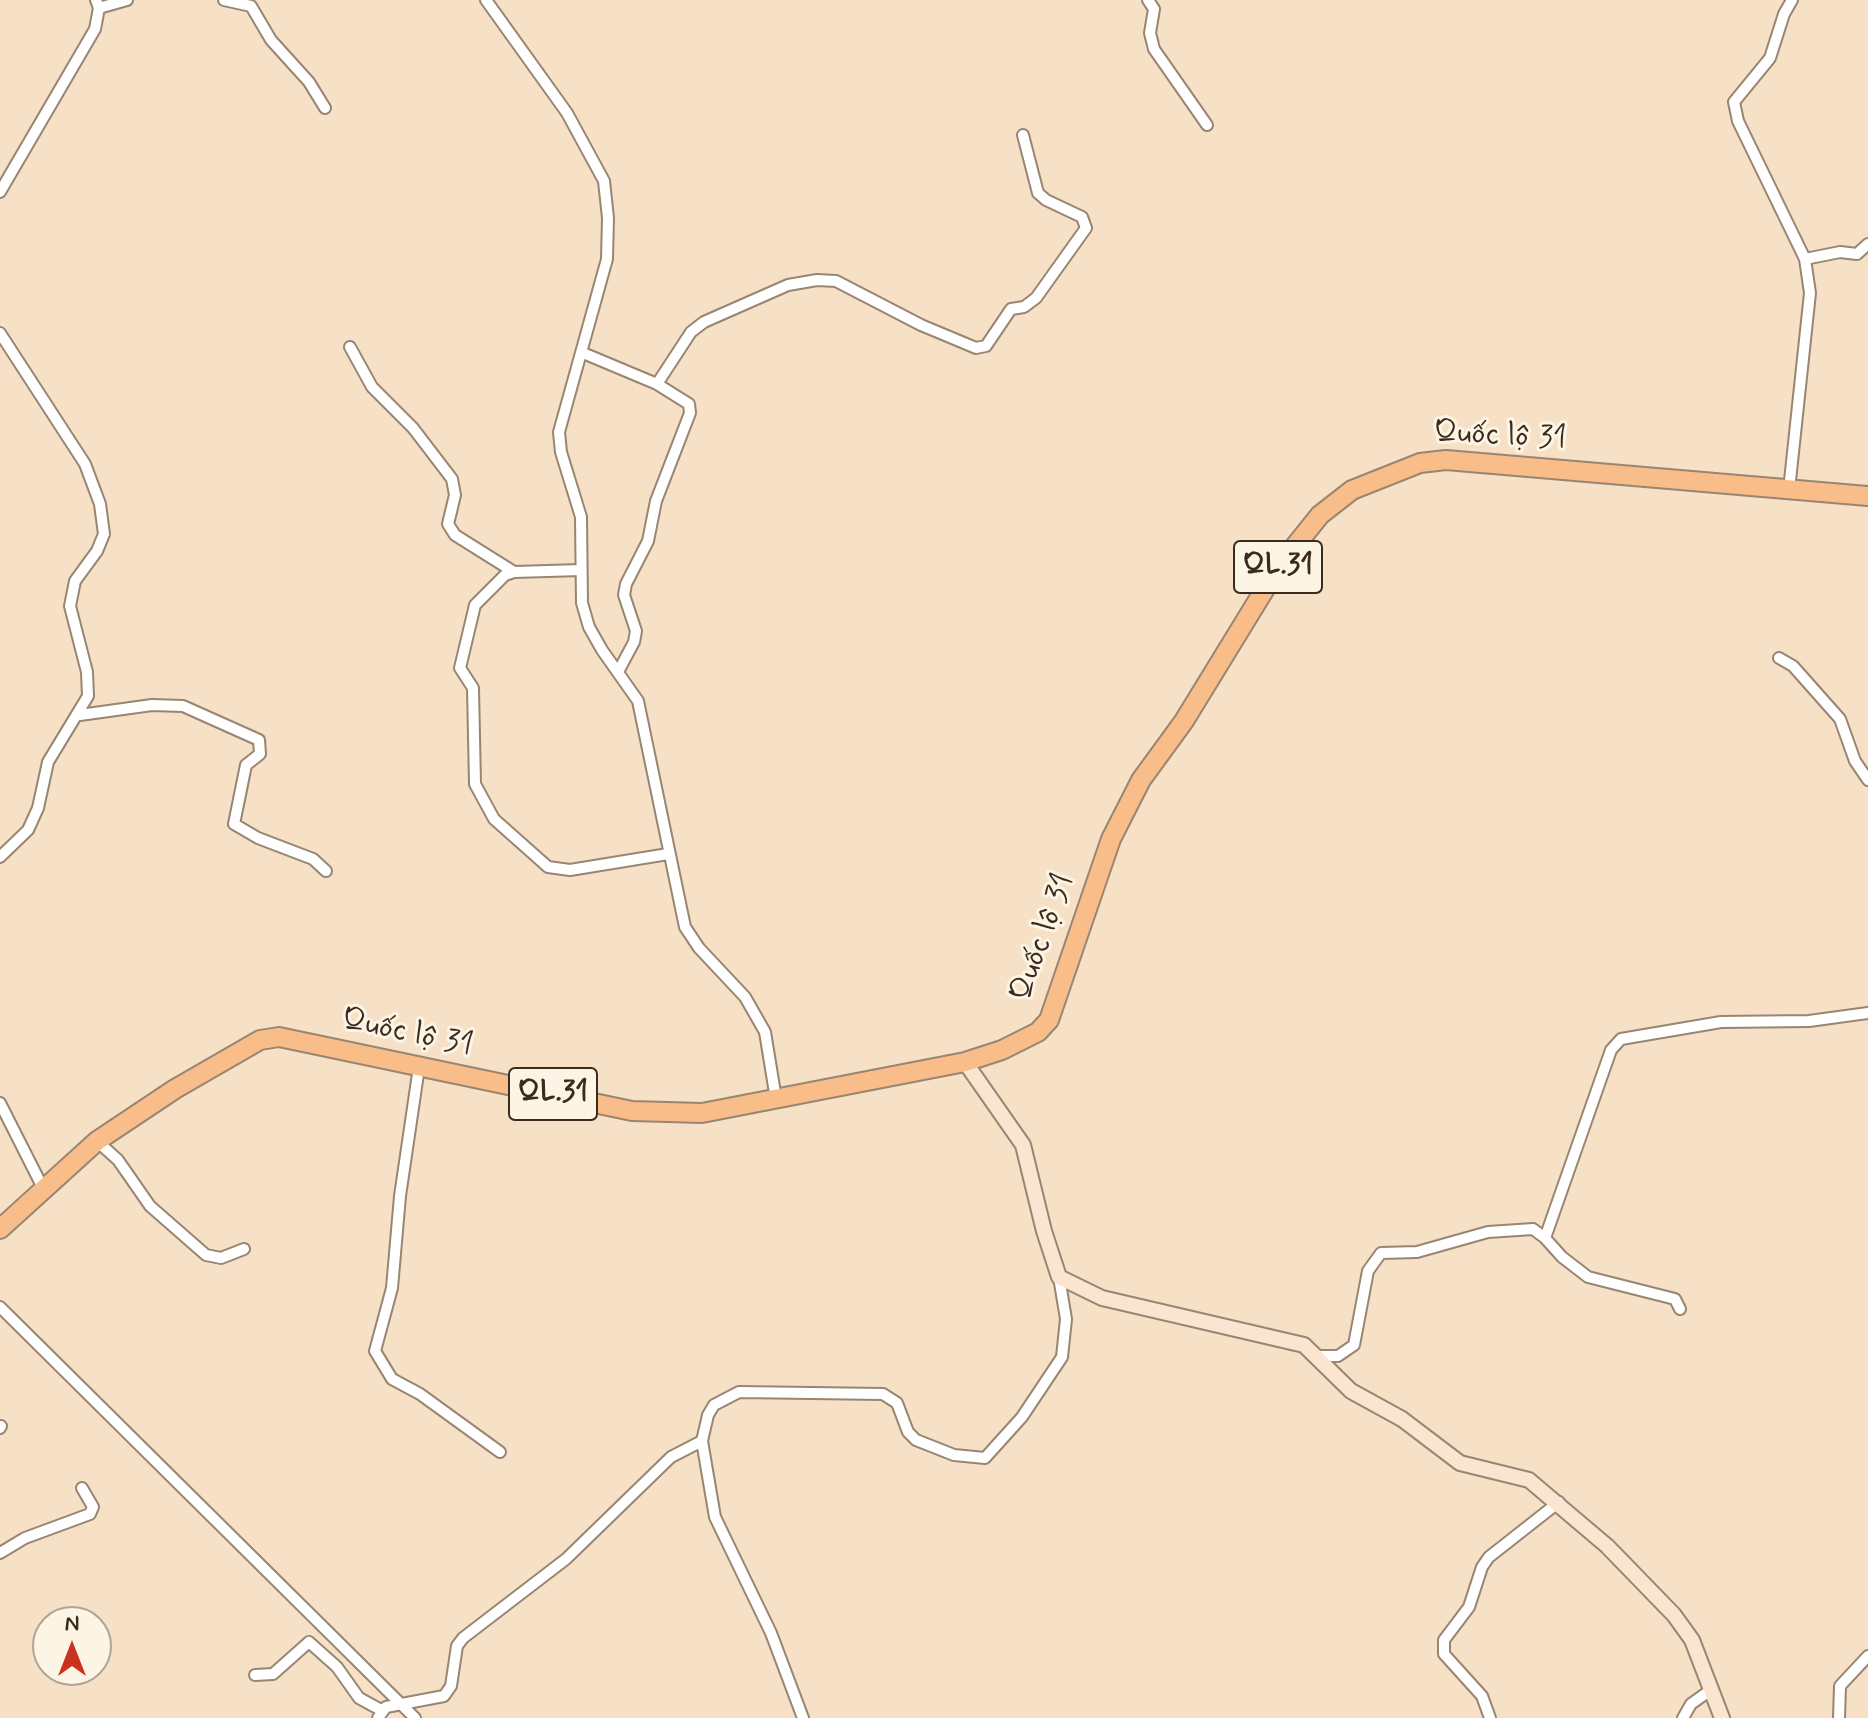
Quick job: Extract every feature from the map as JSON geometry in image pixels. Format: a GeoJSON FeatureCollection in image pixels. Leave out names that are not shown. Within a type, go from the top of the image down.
{"type":"FeatureCollection","features":[{"type":"Feature","properties":{"kind":"highway","name":"Quốc lộ 31"},"geometry":{"type":"LineString","coordinates":[[0,1229],[97,1141],[245,1046],[279,1037],[632,1111],[702,1113],[965,1062],[1025,1040],[1049,1020],[1111,839],[1141,780],[1184,721],[1279,566],[1320,515],[1352,490],[1420,463],[1446,460],[1868,496]]}},
{"type":"Feature","properties":{"kind":"street"},"geometry":{"type":"LineString","coordinates":[[0,192],[86,46],[98,4],[127,0]]}},
{"type":"Feature","properties":{"kind":"street"},"geometry":{"type":"LineString","coordinates":[[224,0],[251,6],[271,40],[309,82],[325,108]]}},
{"type":"Feature","properties":{"kind":"street"},"geometry":{"type":"LineString","coordinates":[[486,0],[567,113],[604,181],[608,218],[607,259],[559,432],[563,463],[581,517],[584,614],[638,701],[685,927],[745,997],[765,1032],[776,1099]]}},
{"type":"Feature","properties":{"kind":"street"},"geometry":{"type":"LineString","coordinates":[[1148,0],[1154,9],[1150,33],[1154,49],[1207,125]]}},
{"type":"Feature","properties":{"kind":"street"},"geometry":{"type":"LineString","coordinates":[[1789,490],[1810,293],[1805,259],[1734,111],[1737,94],[1770,58],[1784,14],[1792,0]]}},
{"type":"Feature","properties":{"kind":"street"},"geometry":{"type":"LineString","coordinates":[[657,384],[691,332],[704,322],[804,281],[836,281],[921,325],[976,348],[986,346],[1011,309],[1024,307],[1036,298],[1086,228],[1082,217],[1038,193],[1023,135]]}},
{"type":"Feature","properties":{"kind":"street"},"geometry":{"type":"LineString","coordinates":[[1805,259],[1840,252],[1857,254],[1868,244]]}},
{"type":"Feature","properties":{"kind":"street"},"geometry":{"type":"LineString","coordinates":[[0,333],[85,464],[100,504],[103,539],[75,581],[70,606],[89,686],[80,715],[48,762],[38,808],[28,830],[0,857]]}},
{"type":"Feature","properties":{"kind":"street"},"geometry":{"type":"LineString","coordinates":[[350,347],[372,387],[413,428],[452,479],[455,495],[448,524],[455,535],[514,572]]}},
{"type":"Feature","properties":{"kind":"street"},"geometry":{"type":"LineString","coordinates":[[583,353],[657,384],[689,404],[690,413],[656,501],[648,541],[626,584],[624,595],[636,631],[634,642],[618,672]]}},
{"type":"Feature","properties":{"kind":"street"},"geometry":{"type":"LineString","coordinates":[[581,570],[514,572],[505,575],[475,605],[460,668],[473,688],[473,772],[487,811],[535,856],[557,870],[668,854]]}},
{"type":"Feature","properties":{"kind":"street"},"geometry":{"type":"LineString","coordinates":[[1779,658],[1793,666],[1840,719],[1855,761],[1868,780]]}},
{"type":"Feature","properties":{"kind":"street"},"geometry":{"type":"LineString","coordinates":[[80,715],[152,705],[183,706],[259,740],[260,754],[246,765],[234,824],[313,859],[326,871]]}},
{"type":"Feature","properties":{"kind":"street"},"geometry":{"type":"LineString","coordinates":[[1545,1238],[1611,1050],[1621,1039],[1721,1022],[1809,1021],[1868,1013]]}},
{"type":"Feature","properties":{"kind":"street"},"geometry":{"type":"LineString","coordinates":[[803,1718],[771,1633],[715,1517],[702,1441],[708,1415],[714,1405],[739,1392],[883,1394],[897,1403],[908,1432],[916,1440],[954,1455],[985,1458],[1022,1417],[1062,1357],[1067,1338],[1059,1277],[1023,1145],[965,1062]]}},
{"type":"Feature","properties":{"kind":"street"},"geometry":{"type":"LineString","coordinates":[[419,1067],[400,1196],[392,1288],[375,1351],[392,1379],[420,1394],[500,1452]]}},
{"type":"Feature","properties":{"kind":"street"},"geometry":{"type":"LineString","coordinates":[[0,1103],[43,1188]]}},
{"type":"Feature","properties":{"kind":"street"},"geometry":{"type":"LineString","coordinates":[[97,1141],[118,1160],[150,1206],[206,1255],[221,1258],[244,1249]]}},
{"type":"Feature","properties":{"kind":"street"},"geometry":{"type":"LineString","coordinates":[[1316,1356],[1338,1356],[1354,1345],[1368,1271],[1381,1253],[1417,1252],[1467,1237],[1503,1231],[1533,1229],[1588,1277],[1675,1299],[1680,1309]]}},
{"type":"Feature","properties":{"kind":"street"},"geometry":{"type":"LineString","coordinates":[[1059,1277],[1102,1298],[1288,1339],[1316,1356],[1330,1374],[1351,1391],[1402,1419],[1460,1463],[1514,1474],[1559,1502],[1643,1579],[1674,1615],[1692,1640],[1722,1718]]}},
{"type":"Feature","properties":{"kind":"street"},"geometry":{"type":"LineString","coordinates":[[0,1307],[415,1718]]}},
{"type":"Feature","properties":{"kind":"street"},"geometry":{"type":"LineString","coordinates":[[255,1675],[273,1674],[309,1642],[337,1667],[359,1698],[380,1714],[448,1692],[457,1646],[463,1638],[566,1559],[671,1457],[702,1441]]}},
{"type":"Feature","properties":{"kind":"street"},"geometry":{"type":"LineString","coordinates":[[0,1553],[25,1538],[90,1514],[93,1507],[82,1488]]}},
{"type":"Feature","properties":{"kind":"street"},"geometry":{"type":"LineString","coordinates":[[1490,1718],[1482,1696],[1444,1654],[1444,1640],[1469,1607],[1482,1567],[1489,1557],[1559,1502]]}},
{"type":"Feature","properties":{"kind":"street"},"geometry":{"type":"LineString","coordinates":[[1839,1718],[1840,1686],[1868,1656]]}},
{"type":"Feature","properties":{"kind":"street"},"geometry":{"type":"LineString","coordinates":[[1683,1718],[1691,1704],[1712,1689]]}}]}
